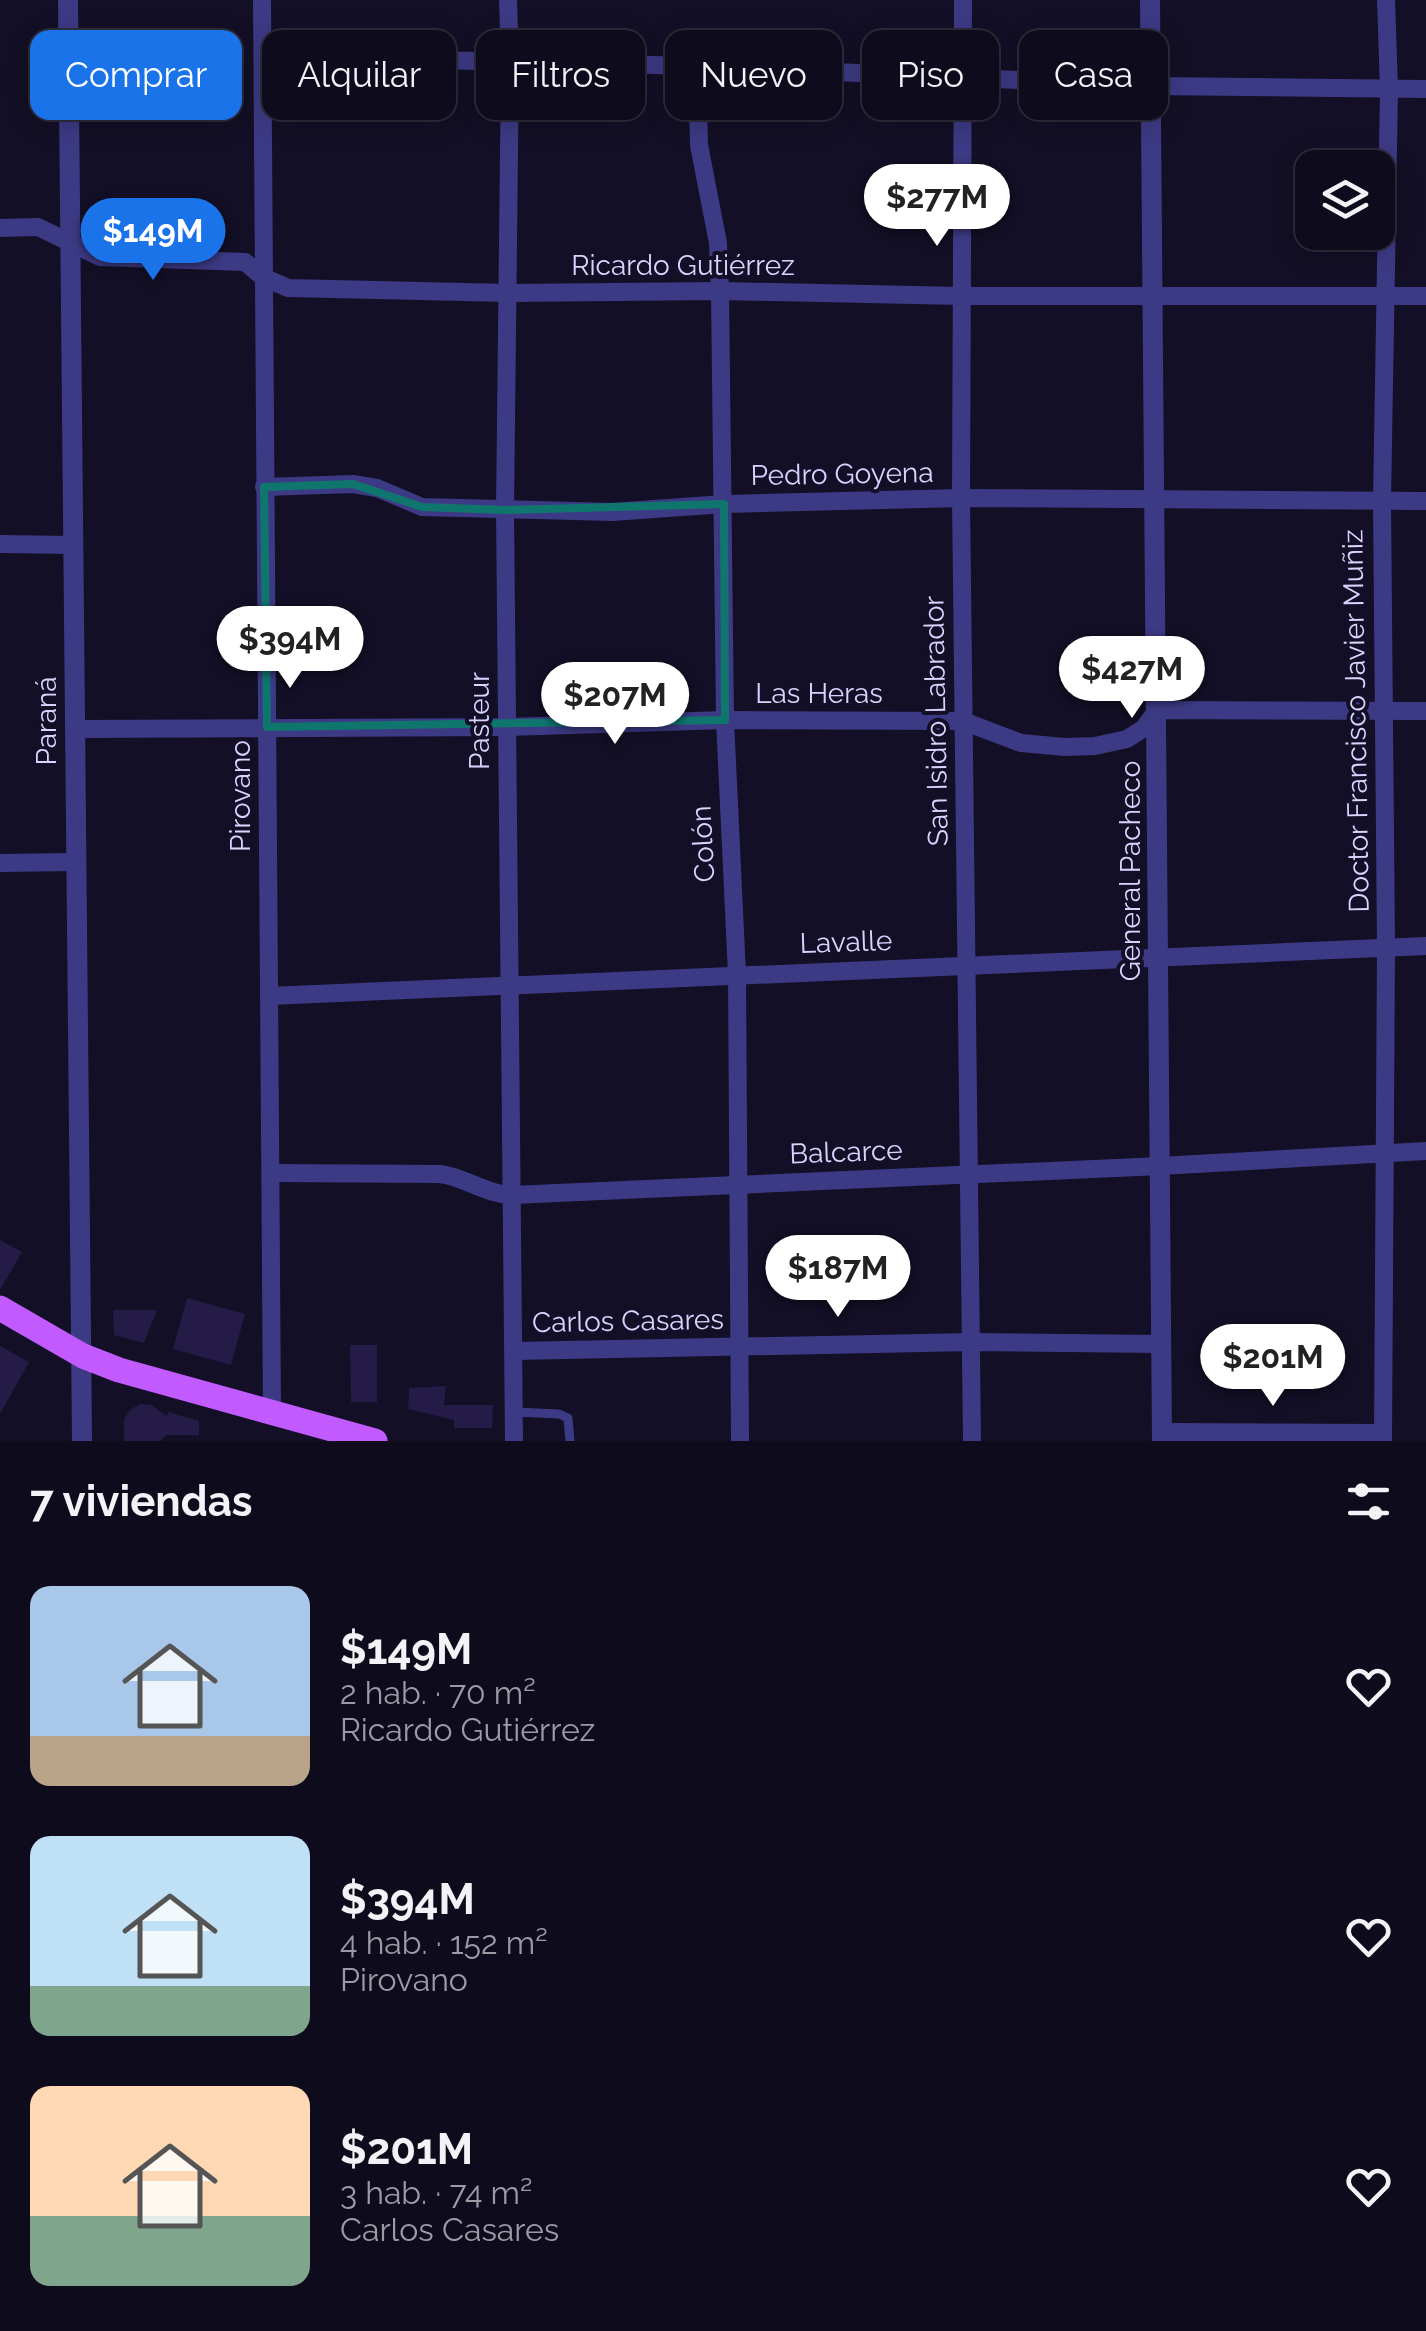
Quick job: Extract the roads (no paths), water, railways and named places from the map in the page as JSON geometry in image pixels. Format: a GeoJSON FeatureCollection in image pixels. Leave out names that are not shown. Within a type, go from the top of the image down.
{"type":"FeatureCollection","features":[{"type":"Feature","properties":{"kind":"main road"},"geometry":{"type":"LineString","coordinates":[[0,1308],[83,1356],[137,1376],[272,1412],[341,1436],[375,1441]]}},
{"type":"Feature","properties":{"kind":"street","name":"Paraná"},"geometry":{"type":"LineString","coordinates":[[68,0],[82,1441]]}},
{"type":"Feature","properties":{"kind":"street","name":"Pirovano"},"geometry":{"type":"LineString","coordinates":[[262,0],[262,30]]}},
{"type":"Feature","properties":{"kind":"street","name":"Pasteur"},"geometry":{"type":"LineString","coordinates":[[508,0],[509,30]]}},
{"type":"Feature","properties":{"kind":"street","name":"San Isidro Labrador"},"geometry":{"type":"LineString","coordinates":[[963,30],[964,0]]}},
{"type":"Feature","properties":{"kind":"street","name":"General Pacheco"},"geometry":{"type":"LineString","coordinates":[[1150,0],[1151,30]]}},
{"type":"Feature","properties":{"kind":"street","name":"Doctor Francisco Javier Muñiz"},"geometry":{"type":"LineString","coordinates":[[1383,1437],[1386,948],[1382,501],[1389,89],[1386,0]]}},
{"type":"Feature","properties":{"kind":"street"},"geometry":{"type":"LineString","coordinates":[[1168,86],[1426,89]]}},
{"type":"Feature","properties":{"kind":"street","name":"Pirovano"},"geometry":{"type":"LineString","coordinates":[[262,120],[272,1412]]}},
{"type":"Feature","properties":{"kind":"street","name":"Pasteur"},"geometry":{"type":"LineString","coordinates":[[510,120],[505,510],[514,1441]]}},
{"type":"Feature","properties":{"kind":"street","name":"Colón"},"geometry":{"type":"LineString","coordinates":[[699,120],[700,146],[718,243],[720,291],[725,720],[737,974],[740,1441]]}},
{"type":"Feature","properties":{"kind":"street","name":"San Isidro Labrador"},"geometry":{"type":"LineString","coordinates":[[962,120],[961,498],[972,1441]]}},
{"type":"Feature","properties":{"kind":"street","name":"General Pacheco"},"geometry":{"type":"LineString","coordinates":[[1152,120],[1162,1436]]}},
{"type":"Feature","properties":{"kind":"street","name":"Ricardo Gutiérrez"},"geometry":{"type":"LineString","coordinates":[[0,228],[38,227],[100,257],[246,262],[263,277],[288,288],[508,293],[1426,296]]}},
{"type":"Feature","properties":{"kind":"street","name":"Pedro Goyena"},"geometry":{"type":"LineString","coordinates":[[264,487],[353,484],[377,488],[422,507],[612,512],[724,504],[961,498],[1426,502]]}},
{"type":"Feature","properties":{"kind":"street"},"geometry":{"type":"LineString","coordinates":[[0,544],[73,545]]}},
{"type":"Feature","properties":{"kind":"street"},"geometry":{"type":"LineString","coordinates":[[1157,710],[1426,711]]}},
{"type":"Feature","properties":{"kind":"street","name":"Las Heras"},"geometry":{"type":"LineString","coordinates":[[74,728],[963,721],[1021,744],[1041,747],[1096,746],[1127,739],[1138,733],[1157,710]]}},
{"type":"Feature","properties":{"kind":"street"},"geometry":{"type":"LineString","coordinates":[[0,863],[75,862]]}},
{"type":"Feature","properties":{"kind":"street","name":"Lavalle"},"geometry":{"type":"LineString","coordinates":[[269,996],[1426,946]]}},
{"type":"Feature","properties":{"kind":"street","name":"Balcarce"},"geometry":{"type":"LineString","coordinates":[[271,1173],[440,1174],[512,1196],[1426,1151]]}},
{"type":"Feature","properties":{"kind":"street","name":"Carlos Casares"},"geometry":{"type":"LineString","coordinates":[[514,1350],[972,1342],[1162,1344]]}},
{"type":"Feature","properties":{"kind":"street"},"geometry":{"type":"LineString","coordinates":[[1162,1436],[1383,1437]]}},
{"type":"Feature","properties":{"kind":"lane"},"geometry":{"type":"LineString","coordinates":[[514,1412],[568,1418],[570,1441]]}}]}
